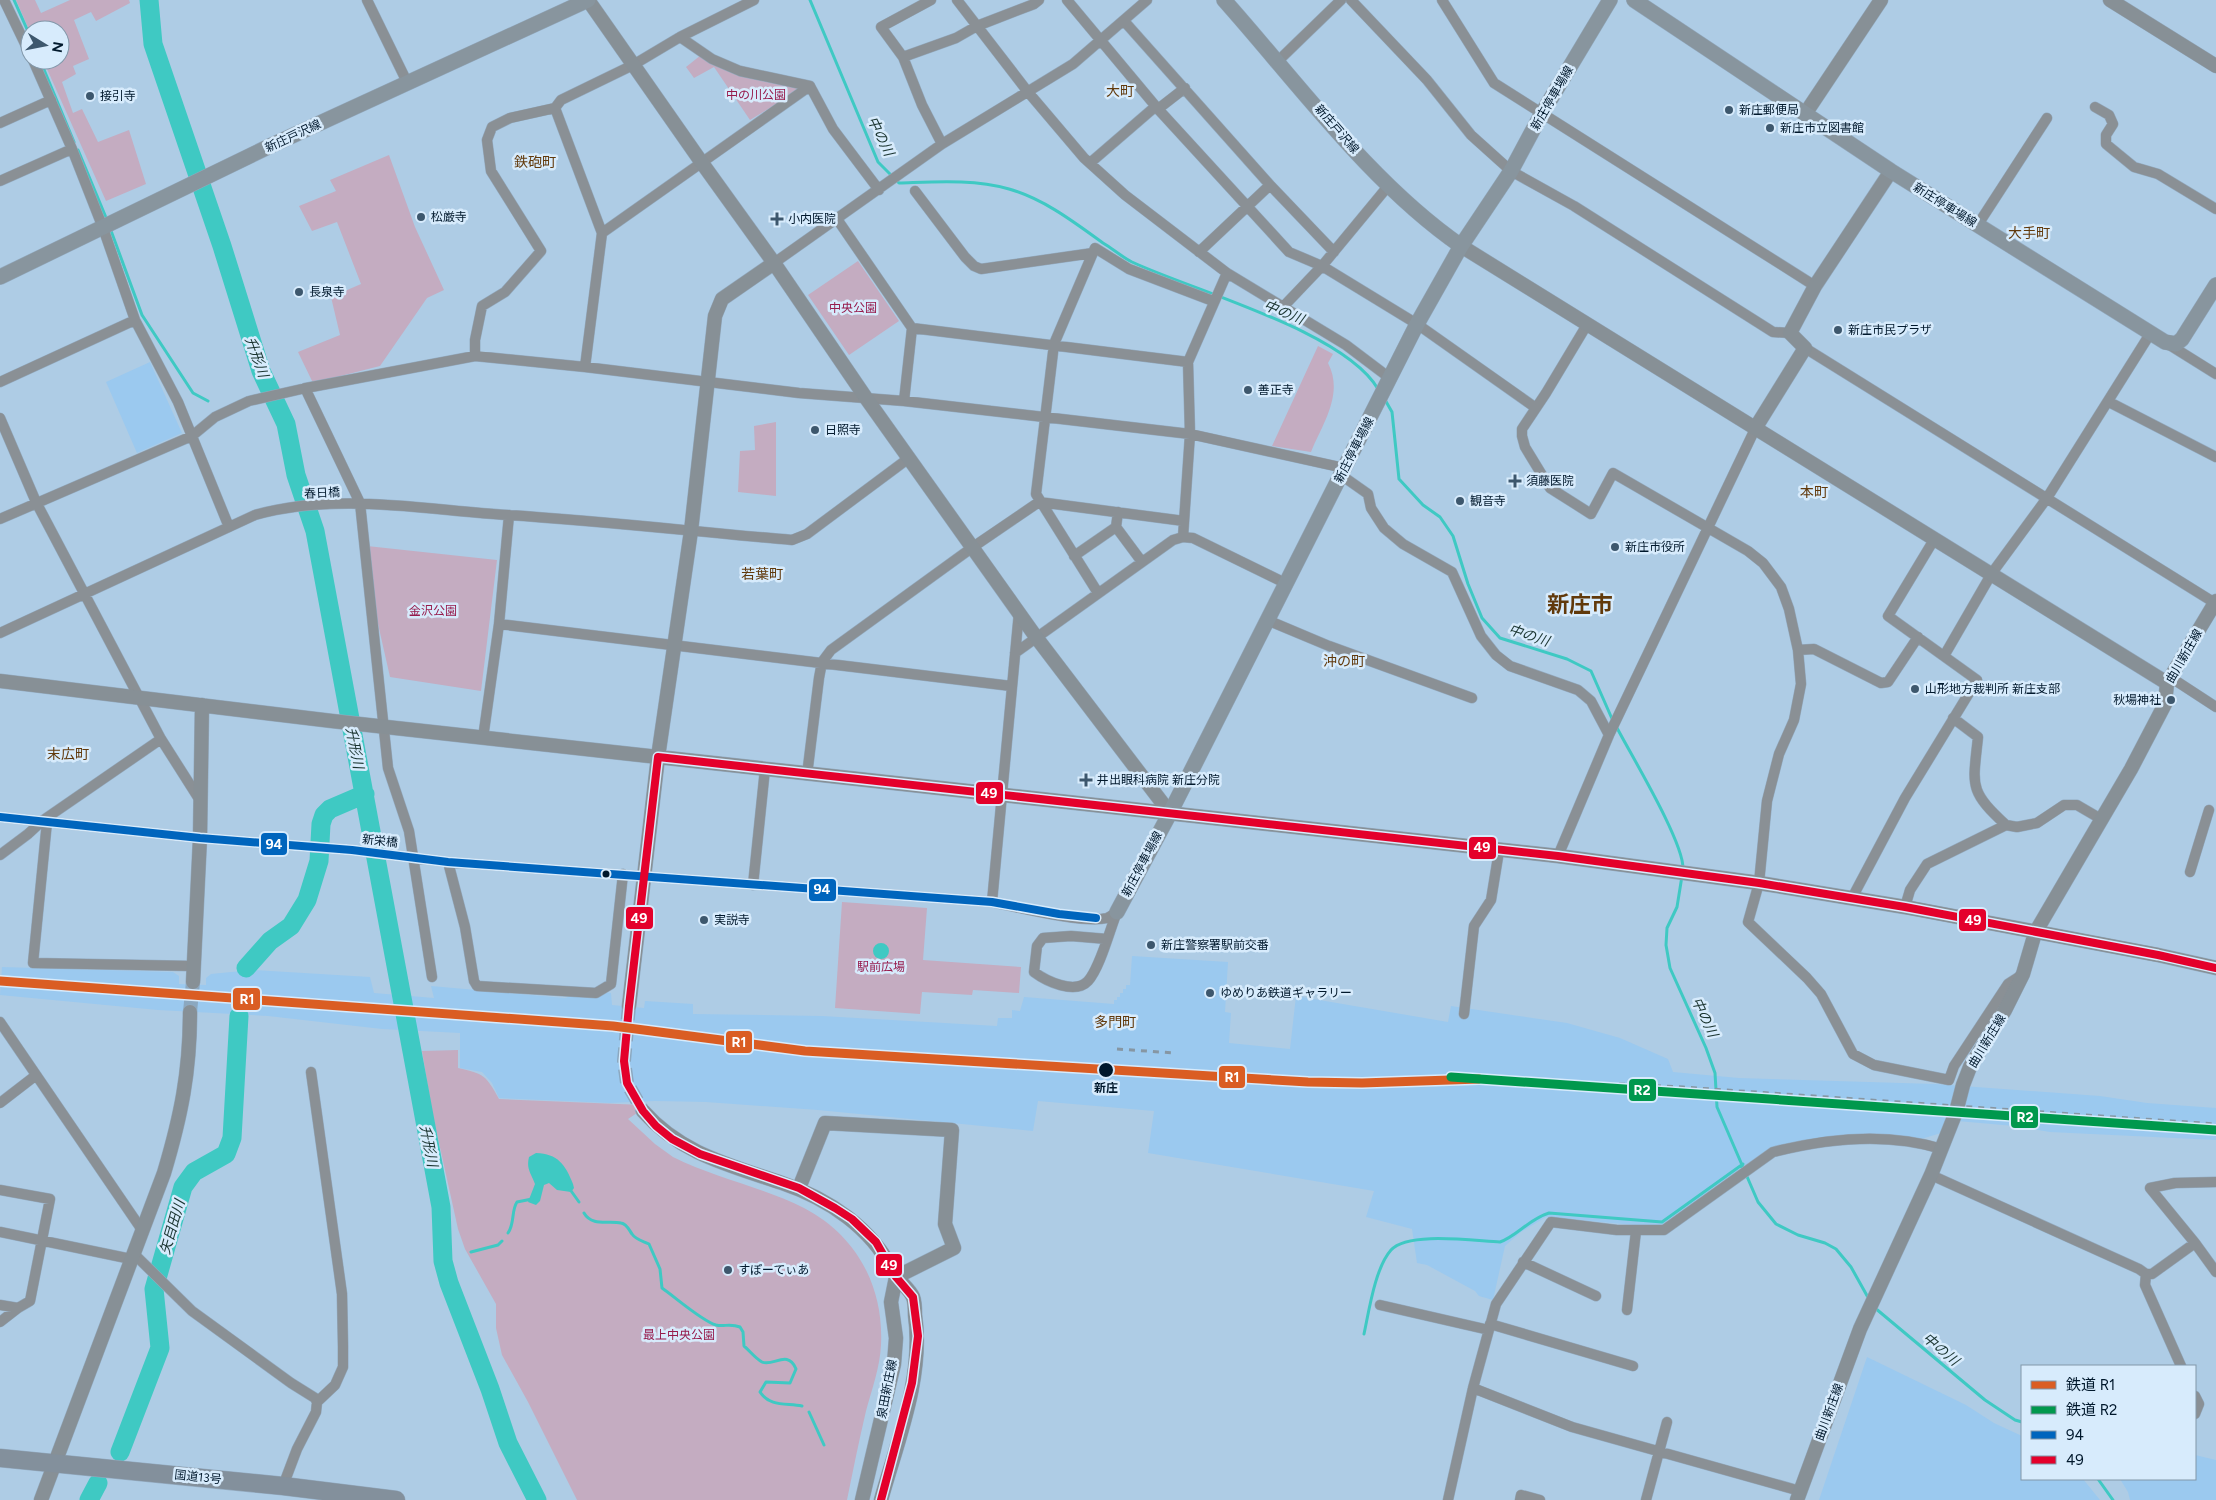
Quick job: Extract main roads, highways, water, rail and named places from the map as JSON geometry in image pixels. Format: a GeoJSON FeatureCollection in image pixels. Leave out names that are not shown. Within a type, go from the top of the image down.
{"type":"FeatureCollection","features":[{"type":"Feature","properties":{"kind":"highway","name":"国道13号"},"geometry":{"type":"LineString","coordinates":[[0,1458],[283,1486],[396,1500]]}},
{"type":"Feature","properties":{"kind":"main road","name":"新庄戸沢線"},"geometry":{"type":"LineString","coordinates":[[0,277],[245,159],[588,0]]}},
{"type":"Feature","properties":{"kind":"main road","name":"新庄戸沢線"},"geometry":{"type":"LineString","coordinates":[[1224,0],[1355,151],[1438,230],[1461,246]]}},
{"type":"Feature","properties":{"kind":"main road","name":"新庄停車場線"},"geometry":{"type":"LineString","coordinates":[[1116,912],[1170,813],[1417,324],[1461,246],[1511,171],[1541,115],[1610,0]]}},
{"type":"Feature","properties":{"kind":"main road","name":"新庄停車場線"},"geometry":{"type":"LineString","coordinates":[[1634,0],[1891,171],[2165,342],[2176,344],[2182,339],[2216,285]]}},
{"type":"Feature","properties":{"kind":"waterway"},"geometry":{"type":"LineString","coordinates":[[14,0],[23,20]]}},
{"type":"Feature","properties":{"kind":"waterway","name":"升形川"},"geometry":{"type":"LineString","coordinates":[[149,0],[153,44],[222,246],[261,371],[286,424],[296,475],[315,531],[441,1207],[443,1261],[449,1283],[490,1389],[508,1443],[537,1500]]}},
{"type":"Feature","properties":{"kind":"waterway","name":"中の川"},"geometry":{"type":"LineString","coordinates":[[810,0],[878,162],[899,183],[968,182],[1022,193],[1058,212],[1132,262],[1302,331],[1334,349],[1360,368],[1378,389]]}},
{"type":"Feature","properties":{"kind":"waterway"},"geometry":{"type":"LineString","coordinates":[[44,70],[74,142]]}},
{"type":"Feature","properties":{"kind":"waterway"},"geometry":{"type":"LineString","coordinates":[[78,150],[107,220]]}},
{"type":"Feature","properties":{"kind":"waterway"},"geometry":{"type":"LineString","coordinates":[[110,228],[142,315],[193,393],[208,401]]}},
{"type":"Feature","properties":{"kind":"waterway","name":"中の川"},"geometry":{"type":"LineString","coordinates":[[1384,398],[1392,412],[1399,479],[1423,505],[1440,517],[1453,536],[1468,584],[1482,618],[1500,638],[1567,659],[1591,671],[1613,721]]}},
{"type":"Feature","properties":{"kind":"waterway","name":"中の川"},"geometry":{"type":"LineString","coordinates":[[1616,726],[1675,839],[1683,869]]}},
{"type":"Feature","properties":{"kind":"waterway","name":"矢目田川"},"geometry":{"type":"LineString","coordinates":[[246,968],[270,941],[291,926],[307,900],[319,861],[321,824],[324,815],[330,809],[365,794]]}},
{"type":"Feature","properties":{"kind":"waterway","name":"中の川"},"geometry":{"type":"LineString","coordinates":[[1682,876],[1677,907],[1667,928],[1666,945],[1670,968],[1706,1048],[1715,1073],[1717,1107],[1758,1202],[1776,1224],[1798,1235],[1825,1243],[1836,1249],[1851,1267],[1870,1301]]}},
{"type":"Feature","properties":{"kind":"waterway","name":"矢目田川"},"geometry":{"type":"LineString","coordinates":[[120,1452],[160,1348],[154,1289],[183,1187],[194,1172],[226,1154],[232,1138],[239,1016]]}},
{"type":"Feature","properties":{"kind":"waterway"},"geometry":{"type":"LineString","coordinates":[[1364,1334],[1373,1290],[1381,1267],[1391,1250],[1400,1244],[1442,1238],[1500,1242],[1512,1236],[1535,1219],[1549,1213],[1662,1222],[1743,1164]]}},
{"type":"Feature","properties":{"kind":"waterway"},"geometry":{"type":"LineString","coordinates":[[569,1188],[579,1202]]}},
{"type":"Feature","properties":{"kind":"waterway"},"geometry":{"type":"LineString","coordinates":[[508,1233],[512,1225],[517,1202],[532,1199]]}},
{"type":"Feature","properties":{"kind":"waterway"},"geometry":{"type":"LineString","coordinates":[[584,1213],[596,1222],[623,1224],[636,1238],[649,1244],[660,1269],[662,1288],[710,1323],[740,1327],[743,1332],[744,1346],[759,1360],[766,1363],[785,1359],[793,1363],[796,1369],[790,1383],[766,1382],[760,1392],[764,1397],[773,1402],[802,1406]]}},
{"type":"Feature","properties":{"kind":"waterway"},"geometry":{"type":"LineString","coordinates":[[471,1252],[498,1245],[502,1241]]}},
{"type":"Feature","properties":{"kind":"waterway","name":"中の川"},"geometry":{"type":"LineString","coordinates":[[1875,1308],[1985,1400],[2015,1420],[2021,1422]]}},
{"type":"Feature","properties":{"kind":"waterway"},"geometry":{"type":"LineString","coordinates":[[809,1412],[824,1445]]}},
{"type":"Feature","properties":{"kind":"waterway","name":"中の川"},"geometry":{"type":"LineString","coordinates":[[2099,1480],[2113,1500]]}},
{"type":"Feature","properties":{"kind":"waterway","name":"矢目田川"},"geometry":{"type":"LineString","coordinates":[[89,1500],[98,1483]]}},
{"type":"Feature","properties":{"kind":"tunnel"},"geometry":{"type":"LineString","coordinates":[[190,1012],[193,982]]}},
{"type":"Feature","properties":{"kind":"tunnel"},"geometry":{"type":"LineString","coordinates":[[629,1006],[624,1061],[627,1083],[643,1111]]}},
{"type":"Feature","properties":{"kind":"railway"},"geometry":{"type":"LineString","coordinates":[[1117,1049],[1175,1053]]}},
{"type":"Feature","properties":{"kind":"railway"},"geometry":{"type":"LineString","coordinates":[[1108,1071],[1308,1082],[1362,1083],[1479,1079]]}},
{"type":"Feature","properties":{"kind":"railway"},"geometry":{"type":"LineString","coordinates":[[1571,1085],[1621,1084],[1683,1087],[2216,1124]]}},
{"type":"Feature","properties":{"kind":"rail line","name":"R1"},"geometry":{"type":"LineString","coordinates":[[0,981],[613,1026],[805,1051],[1308,1082],[1362,1083],[1479,1079]]}},
{"type":"Feature","properties":{"kind":"rail line","name":"R2"},"geometry":{"type":"LineString","coordinates":[[1451,1077],[2216,1130]]}},
{"type":"Feature","properties":{"kind":"place","name":"接引寺"},"geometry":{"type":"Point","coordinates":[90,96]}},
{"type":"Feature","properties":{"kind":"place","name":"新庄郵便局"},"geometry":{"type":"Point","coordinates":[1729,110]}},
{"type":"Feature","properties":{"kind":"place","name":"新庄市立図書館"},"geometry":{"type":"Point","coordinates":[1770,128]}},
{"type":"Feature","properties":{"kind":"place","name":"松厳寺"},"geometry":{"type":"Point","coordinates":[421,217]}},
{"type":"Feature","properties":{"kind":"place","name":"小内医院"},"geometry":{"type":"Point","coordinates":[777,219]}},
{"type":"Feature","properties":{"kind":"place","name":"長泉寺"},"geometry":{"type":"Point","coordinates":[299,292]}},
{"type":"Feature","properties":{"kind":"place","name":"新庄市民プラザ"},"geometry":{"type":"Point","coordinates":[1838,330]}},
{"type":"Feature","properties":{"kind":"place","name":"善正寺"},"geometry":{"type":"Point","coordinates":[1248,390]}},
{"type":"Feature","properties":{"kind":"place","name":"日照寺"},"geometry":{"type":"Point","coordinates":[815,430]}},
{"type":"Feature","properties":{"kind":"place","name":"須藤医院"},"geometry":{"type":"Point","coordinates":[1515,481]}},
{"type":"Feature","properties":{"kind":"place","name":"観音寺"},"geometry":{"type":"Point","coordinates":[1460,501]}},
{"type":"Feature","properties":{"kind":"place","name":"新庄市役所"},"geometry":{"type":"Point","coordinates":[1615,547]}},
{"type":"Feature","properties":{"kind":"place","name":"山形地方裁判所 新庄支部"},"geometry":{"type":"Point","coordinates":[1915,689]}},
{"type":"Feature","properties":{"kind":"place","name":"秋場神社"},"geometry":{"type":"Point","coordinates":[2171,700]}},
{"type":"Feature","properties":{"kind":"place","name":"井出眼科病院 新庄分院"},"geometry":{"type":"Point","coordinates":[1086,780]}},
{"type":"Feature","properties":{"kind":"place","name":"実説寺"},"geometry":{"type":"Point","coordinates":[704,920]}},
{"type":"Feature","properties":{"kind":"place","name":"新庄警察署駅前交番"},"geometry":{"type":"Point","coordinates":[1151,945]}},
{"type":"Feature","properties":{"kind":"place","name":"ゆめりあ鉄道ギャラリー"},"geometry":{"type":"Point","coordinates":[1210,993]}},
{"type":"Feature","properties":{"kind":"place","name":"新庄"},"geometry":{"type":"Point","coordinates":[1106,1070]}},
{"type":"Feature","properties":{"kind":"place","name":"すぽーてぃあ"},"geometry":{"type":"Point","coordinates":[728,1270]}},
{"type":"Feature","properties":{"kind":"district","name":"大町"},"geometry":{"type":"Point","coordinates":[1120,91]}},
{"type":"Feature","properties":{"kind":"district","name":"鉄砲町"},"geometry":{"type":"Point","coordinates":[535,162]}},
{"type":"Feature","properties":{"kind":"district","name":"大手町"},"geometry":{"type":"Point","coordinates":[2029,233]}},
{"type":"Feature","properties":{"kind":"district","name":"本町"},"geometry":{"type":"Point","coordinates":[1814,492]}},
{"type":"Feature","properties":{"kind":"district","name":"若葉町"},"geometry":{"type":"Point","coordinates":[762,574]}},
{"type":"Feature","properties":{"kind":"district","name":"新庄市"},"geometry":{"type":"Point","coordinates":[1580,604]}},
{"type":"Feature","properties":{"kind":"district","name":"沖の町"},"geometry":{"type":"Point","coordinates":[1344,661]}},
{"type":"Feature","properties":{"kind":"district","name":"末広町"},"geometry":{"type":"Point","coordinates":[68,754]}},
{"type":"Feature","properties":{"kind":"district","name":"多門町"},"geometry":{"type":"Point","coordinates":[1115,1022]}},
{"type":"Feature","properties":{"kind":"park label","name":"中の川公園"},"geometry":{"type":"Point","coordinates":[756,95]}},
{"type":"Feature","properties":{"kind":"park label","name":"中央公園"},"geometry":{"type":"Point","coordinates":[853,308]}},
{"type":"Feature","properties":{"kind":"park label","name":"金沢公園"},"geometry":{"type":"Point","coordinates":[433,611]}},
{"type":"Feature","properties":{"kind":"park label","name":"駅前広場"},"geometry":{"type":"Point","coordinates":[881,967]}},
{"type":"Feature","properties":{"kind":"park label","name":"最上中央公園"},"geometry":{"type":"Point","coordinates":[679,1335]}}]}
